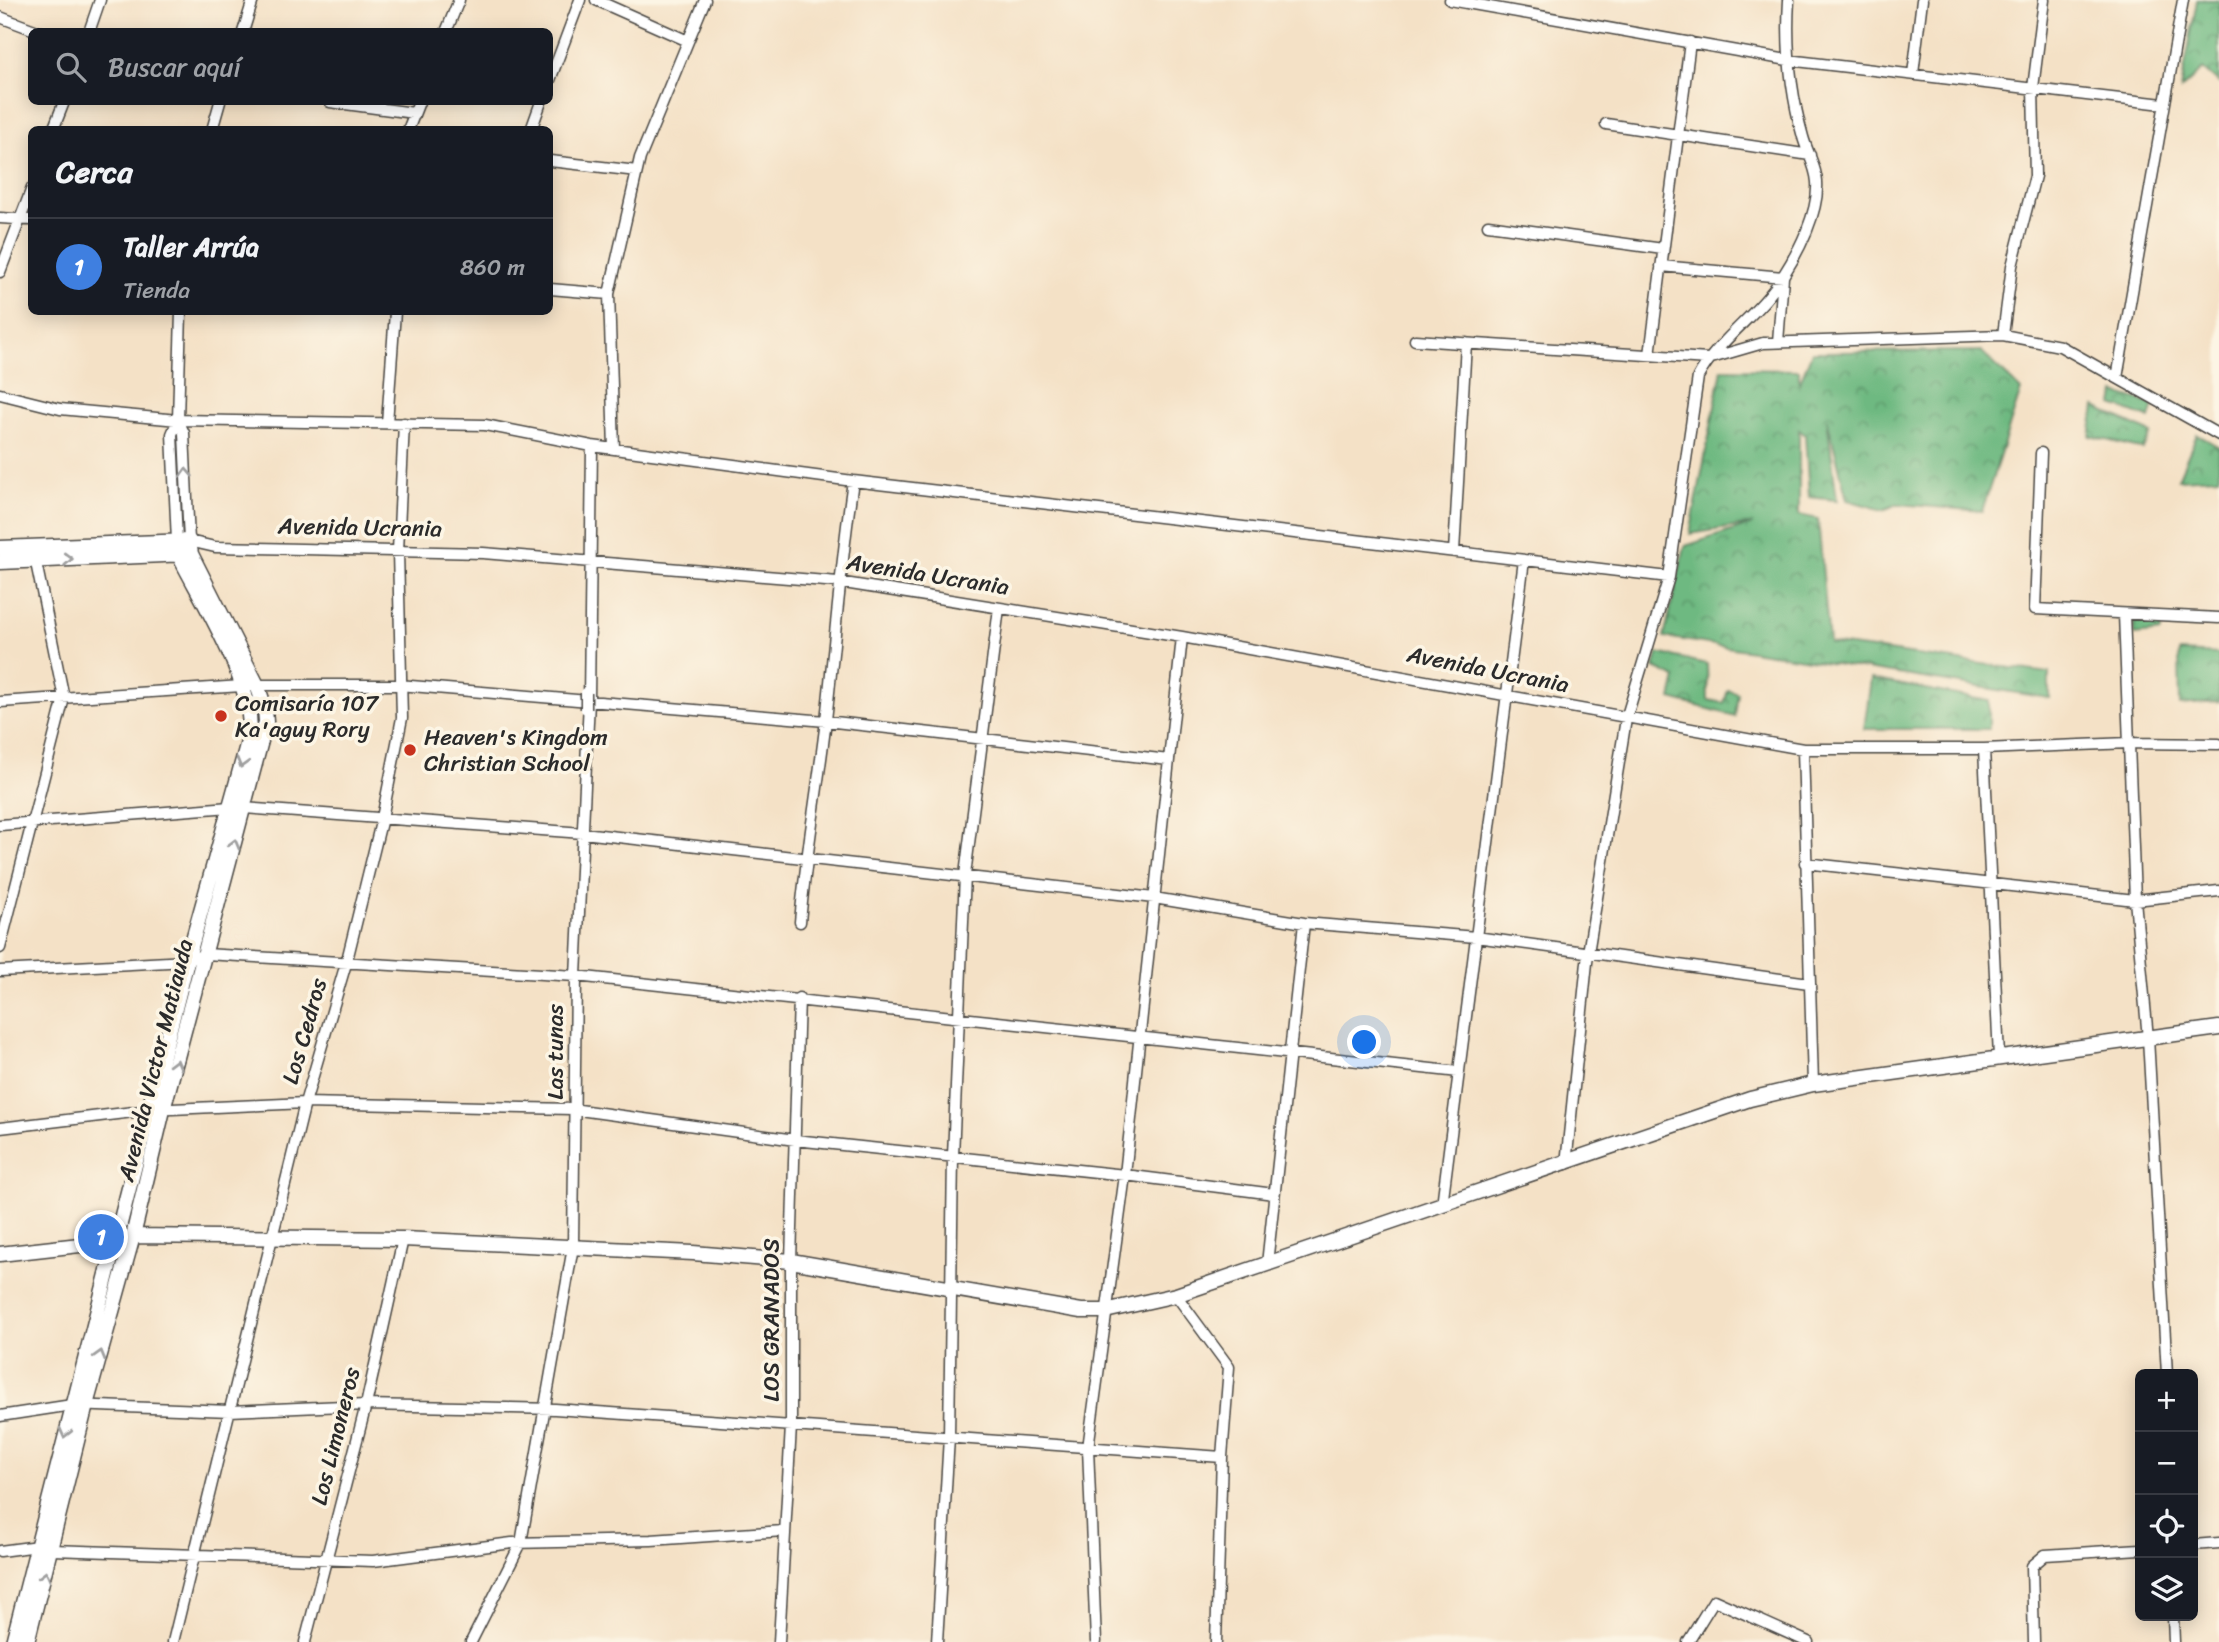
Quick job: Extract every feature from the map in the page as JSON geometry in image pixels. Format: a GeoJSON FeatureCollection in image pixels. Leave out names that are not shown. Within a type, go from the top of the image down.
{"type":"FeatureCollection","features":[{"type":"Feature","properties":{"kind":"street"},"geometry":{"type":"LineString","coordinates":[[90,28],[100,0]]}},
{"type":"Feature","properties":{"kind":"street"},"geometry":{"type":"LineString","coordinates":[[244,28],[253,0]]}},
{"type":"Feature","properties":{"kind":"street"},"geometry":{"type":"LineString","coordinates":[[448,28],[459,0]]}},
{"type":"Feature","properties":{"kind":"street"},"geometry":{"type":"LineString","coordinates":[[553,72],[580,0]]}},
{"type":"Feature","properties":{"kind":"street"},"geometry":{"type":"LineString","coordinates":[[596,0],[688,41]]}},
{"type":"Feature","properties":{"kind":"street"},"geometry":{"type":"LineString","coordinates":[[614,449],[609,294],[637,171],[705,0]]}},
{"type":"Feature","properties":{"kind":"street"},"geometry":{"type":"LineString","coordinates":[[1450,0],[1788,60],[2163,104]]}},
{"type":"Feature","properties":{"kind":"street"},"geometry":{"type":"LineString","coordinates":[[1566,1164],[1588,953],[1626,719],[1669,577],[1698,377],[1708,359],[1745,323],[1783,277],[1801,244],[1814,205],[1818,184],[1803,137],[1788,60],[1789,0]]}},
{"type":"Feature","properties":{"kind":"street"},"geometry":{"type":"LineString","coordinates":[[1913,74],[1922,0]]}},
{"type":"Feature","properties":{"kind":"street"},"geometry":{"type":"LineString","coordinates":[[2003,335],[2012,266],[2035,176],[2033,88],[2045,0]]}},
{"type":"Feature","properties":{"kind":"street"},"geometry":{"type":"LineString","coordinates":[[2117,378],[2183,0]]}},
{"type":"Feature","properties":{"kind":"street"},"geometry":{"type":"LineString","coordinates":[[0,17],[29,28]]}},
{"type":"Feature","properties":{"kind":"street"},"geometry":{"type":"LineString","coordinates":[[1650,355],[1690,42]]}},
{"type":"Feature","properties":{"kind":"street"},"geometry":{"type":"LineString","coordinates":[[55,126],[63,105]]}},
{"type":"Feature","properties":{"kind":"street"},"geometry":{"type":"LineString","coordinates":[[213,126],[219,105]]}},
{"type":"Feature","properties":{"kind":"street"},"geometry":{"type":"LineString","coordinates":[[382,105],[417,107],[410,126]]}},
{"type":"Feature","properties":{"kind":"street"},"geometry":{"type":"LineString","coordinates":[[532,126],[540,105]]}},
{"type":"Feature","properties":{"kind":"street"},"geometry":{"type":"LineString","coordinates":[[1606,124],[1810,155]]}},
{"type":"Feature","properties":{"kind":"street"},"geometry":{"type":"LineString","coordinates":[[553,161],[637,171]]}},
{"type":"Feature","properties":{"kind":"street"},"geometry":{"type":"LineString","coordinates":[[0,218],[26,220],[0,272]]}},
{"type":"Feature","properties":{"kind":"street"},"geometry":{"type":"LineString","coordinates":[[1488,225],[1663,250]]}},
{"type":"Feature","properties":{"kind":"street"},"geometry":{"type":"LineString","coordinates":[[1661,266],[1783,277]]}},
{"type":"Feature","properties":{"kind":"street"},"geometry":{"type":"LineString","coordinates":[[1778,342],[1783,277]]}},
{"type":"Feature","properties":{"kind":"street"},"geometry":{"type":"LineString","coordinates":[[553,289],[609,294]]}},
{"type":"Feature","properties":{"kind":"street"},"geometry":{"type":"LineString","coordinates":[[181,315],[178,420],[172,434],[184,548]]}},
{"type":"Feature","properties":{"kind":"street"},"geometry":{"type":"LineString","coordinates":[[387,423],[395,315]]}},
{"type":"Feature","properties":{"kind":"street"},"geometry":{"type":"LineString","coordinates":[[1415,340],[1708,359],[1763,342],[2003,335],[2060,346],[2219,435]]}},
{"type":"Feature","properties":{"kind":"street"},"geometry":{"type":"LineString","coordinates":[[1454,552],[1466,343]]}},
{"type":"Feature","properties":{"kind":"street"},"geometry":{"type":"LineString","coordinates":[[0,394],[60,409],[178,420],[485,425],[592,446],[853,481],[1669,577]]}},
{"type":"Feature","properties":{"kind":"street","name":"Los Cedros"},"geometry":{"type":"LineString","coordinates":[[173,1642],[305,1103],[347,960],[382,818],[401,718],[398,551],[404,423]]}},
{"type":"Feature","properties":{"kind":"street","name":"Las tunas"},"geometry":{"type":"LineString","coordinates":[[471,1642],[522,1543],[573,1247],[576,976],[583,834],[592,446]]}},
{"type":"Feature","properties":{"kind":"street"},"geometry":{"type":"LineString","coordinates":[[2041,453],[2035,609],[2219,618]]}},
{"type":"Feature","properties":{"kind":"street"},"geometry":{"type":"LineString","coordinates":[[800,922],[806,858],[826,721],[838,582],[853,481]]}},
{"type":"Feature","properties":{"kind":"street","name":"Avenida Ucrania"},"geometry":{"type":"LineString","coordinates":[[0,548],[34,553],[215,547],[483,553],[838,582],[1182,637],[1802,749],[1984,749],[2130,743],[2219,744]]}},
{"type":"Feature","properties":{"kind":"street","name":"Avenida Victor Matiauda"},"geometry":{"type":"LineString","coordinates":[[27,1642],[45,1548],[115,1241],[205,954],[237,808],[252,720],[250,686],[184,548]]}},
{"type":"Feature","properties":{"kind":"street"},"geometry":{"type":"LineString","coordinates":[[0,948],[64,698],[34,553]]}},
{"type":"Feature","properties":{"kind":"street","name":"Avenida Ucrania"},"geometry":{"type":"LineString","coordinates":[[0,562],[34,553]]}},
{"type":"Feature","properties":{"kind":"street"},"geometry":{"type":"LineString","coordinates":[[1442,1205],[1509,695],[1524,560]]}},
{"type":"Feature","properties":{"kind":"street"},"geometry":{"type":"LineString","coordinates":[[937,1642],[949,1437],[953,1156],[965,875],[999,608]]}},
{"type":"Feature","properties":{"kind":"street"},"geometry":{"type":"LineString","coordinates":[[2123,614],[2135,900],[2148,1038],[2167,1369]]}},
{"type":"Feature","properties":{"kind":"street"},"geometry":{"type":"LineString","coordinates":[[1096,1642],[1088,1448],[1125,1175],[1182,637]]}},
{"type":"Feature","properties":{"kind":"street"},"geometry":{"type":"LineString","coordinates":[[0,702],[250,686],[399,685],[826,721],[1170,760]]}},
{"type":"Feature","properties":{"kind":"street"},"geometry":{"type":"LineString","coordinates":[[1802,749],[1813,1084]]}},
{"type":"Feature","properties":{"kind":"street"},"geometry":{"type":"LineString","coordinates":[[1984,749],[1999,1057]]}},
{"type":"Feature","properties":{"kind":"street"},"geometry":{"type":"LineString","coordinates":[[0,825],[237,808],[583,834],[1154,898],[1304,923],[1476,937],[1809,983]]}},
{"type":"Feature","properties":{"kind":"street","name":"Avenida Victor Matiauda"},"geometry":{"type":"LineString","coordinates":[[79,1405],[134,1236],[187,961],[237,808]]}},
{"type":"Feature","properties":{"kind":"street"},"geometry":{"type":"LineString","coordinates":[[1805,863],[2135,900],[2219,891]]}},
{"type":"Feature","properties":{"kind":"street"},"geometry":{"type":"LineString","coordinates":[[1266,1264],[1304,923]]}},
{"type":"Feature","properties":{"kind":"street"},"geometry":{"type":"LineString","coordinates":[[0,971],[187,961],[205,954],[347,960],[576,976],[1459,1072]]}},
{"type":"Feature","properties":{"kind":"street","name":"LOS GRANADOS"},"geometry":{"type":"LineString","coordinates":[[777,1642],[791,1426],[791,1261],[799,999]]}},
{"type":"Feature","properties":{"kind":"street"},"geometry":{"type":"LineString","coordinates":[[0,1254],[115,1241],[134,1236],[403,1239],[573,1247],[791,1261],[1081,1311],[1105,1311],[1176,1295],[1750,1099],[1813,1084],[2219,1028]]}},
{"type":"Feature","properties":{"kind":"street"},"geometry":{"type":"LineString","coordinates":[[0,1128],[157,1110],[305,1103],[576,1110],[795,1140],[1125,1175],[1273,1194]]}},
{"type":"Feature","properties":{"kind":"street","name":"Los Limoneros"},"geometry":{"type":"LineString","coordinates":[[305,1642],[366,1405],[403,1239]]}},
{"type":"Feature","properties":{"kind":"street"},"geometry":{"type":"LineString","coordinates":[[1176,1295],[1229,1367],[1222,1457],[1216,1642]]}},
{"type":"Feature","properties":{"kind":"street"},"geometry":{"type":"LineString","coordinates":[[0,1416],[79,1405],[230,1410],[366,1405],[545,1409],[1222,1457]]}},
{"type":"Feature","properties":{"kind":"street"},"geometry":{"type":"LineString","coordinates":[[0,1551],[45,1548],[193,1556],[373,1561],[522,1543],[651,1540],[784,1531]]}},
{"type":"Feature","properties":{"kind":"street"},"geometry":{"type":"LineString","coordinates":[[2198,1545],[2219,1543]]}},
{"type":"Feature","properties":{"kind":"street","name":"Avenida Victor Matiauda"},"geometry":{"type":"LineString","coordinates":[[13,1642],[45,1548]]}},
{"type":"Feature","properties":{"kind":"street"},"geometry":{"type":"LineString","coordinates":[[2034,1642],[2032,1566],[2045,1555],[2135,1549]]}},
{"type":"Feature","properties":{"kind":"street"},"geometry":{"type":"LineString","coordinates":[[1688,1642],[1714,1600],[1808,1642]]}},
{"type":"Feature","properties":{"kind":"street"},"geometry":{"type":"LineString","coordinates":[[2173,1621],[2174,1642]]}},
{"type":"Feature","properties":{"kind":"street"},"geometry":{"type":"LineString","coordinates":[[777,1642],[788,1642]]}},
{"type":"Feature","properties":{"kind":"green space"},"geometry":{"type":"Polygon","coordinates":[[[2197,0],[2219,0],[2219,83],[2203,69],[2181,89],[2197,0]]]}},
{"type":"Feature","properties":{"kind":"green space"},"geometry":{"type":"Polygon","coordinates":[[[1981,351],[2021,390],[1982,511],[1898,504],[1883,510],[1847,500],[1827,418],[1837,500],[1809,497],[1805,435],[1799,430],[1799,515],[1818,519],[1829,643],[2049,673],[2049,698],[1664,637],[1685,546],[1753,524],[1690,534],[1722,369],[1799,370],[1799,384],[1812,352],[1981,351]]]}},
{"type":"Feature","properties":{"kind":"green space"},"geometry":{"type":"Polygon","coordinates":[[[2115,393],[2154,405],[2150,419],[2113,405],[2115,393]]]}},
{"type":"Feature","properties":{"kind":"green space"},"geometry":{"type":"Polygon","coordinates":[[[2095,407],[2151,433],[2143,449],[2090,436],[2095,407]]]}},
{"type":"Feature","properties":{"kind":"green space"},"geometry":{"type":"Polygon","coordinates":[[[2197,434],[2219,447],[2219,477],[2178,479],[2197,434]]]}},
{"type":"Feature","properties":{"kind":"green space"},"geometry":{"type":"Polygon","coordinates":[[[2134,620],[2161,623],[2161,632],[2135,635],[2134,620]]]}},
{"type":"Feature","properties":{"kind":"green space"},"geometry":{"type":"Polygon","coordinates":[[[2179,652],[2219,654],[2219,702],[2180,705],[2179,652]]]}},
{"type":"Feature","properties":{"kind":"green space"},"geometry":{"type":"Polygon","coordinates":[[[1658,653],[1707,664],[1708,700],[1724,703],[1728,690],[1738,693],[1735,716],[1671,699],[1676,678],[1654,668],[1658,653]]]}},
{"type":"Feature","properties":{"kind":"green space"},"geometry":{"type":"Polygon","coordinates":[[[1871,679],[1989,701],[1989,729],[1864,729],[1871,679]]]}},
{"type":"Feature","properties":{"kind":"place","name":"Comisaría 107 Ka'aguy Rory"},"geometry":{"type":"Point","coordinates":[221,716]}},
{"type":"Feature","properties":{"kind":"place","name":"Heaven's Kingdom Christian School"},"geometry":{"type":"Point","coordinates":[410,750]}},
{"type":"Feature","properties":{"kind":"place","name":"Taller Arrúa"},"geometry":{"type":"Point","coordinates":[101,1237]}}]}
